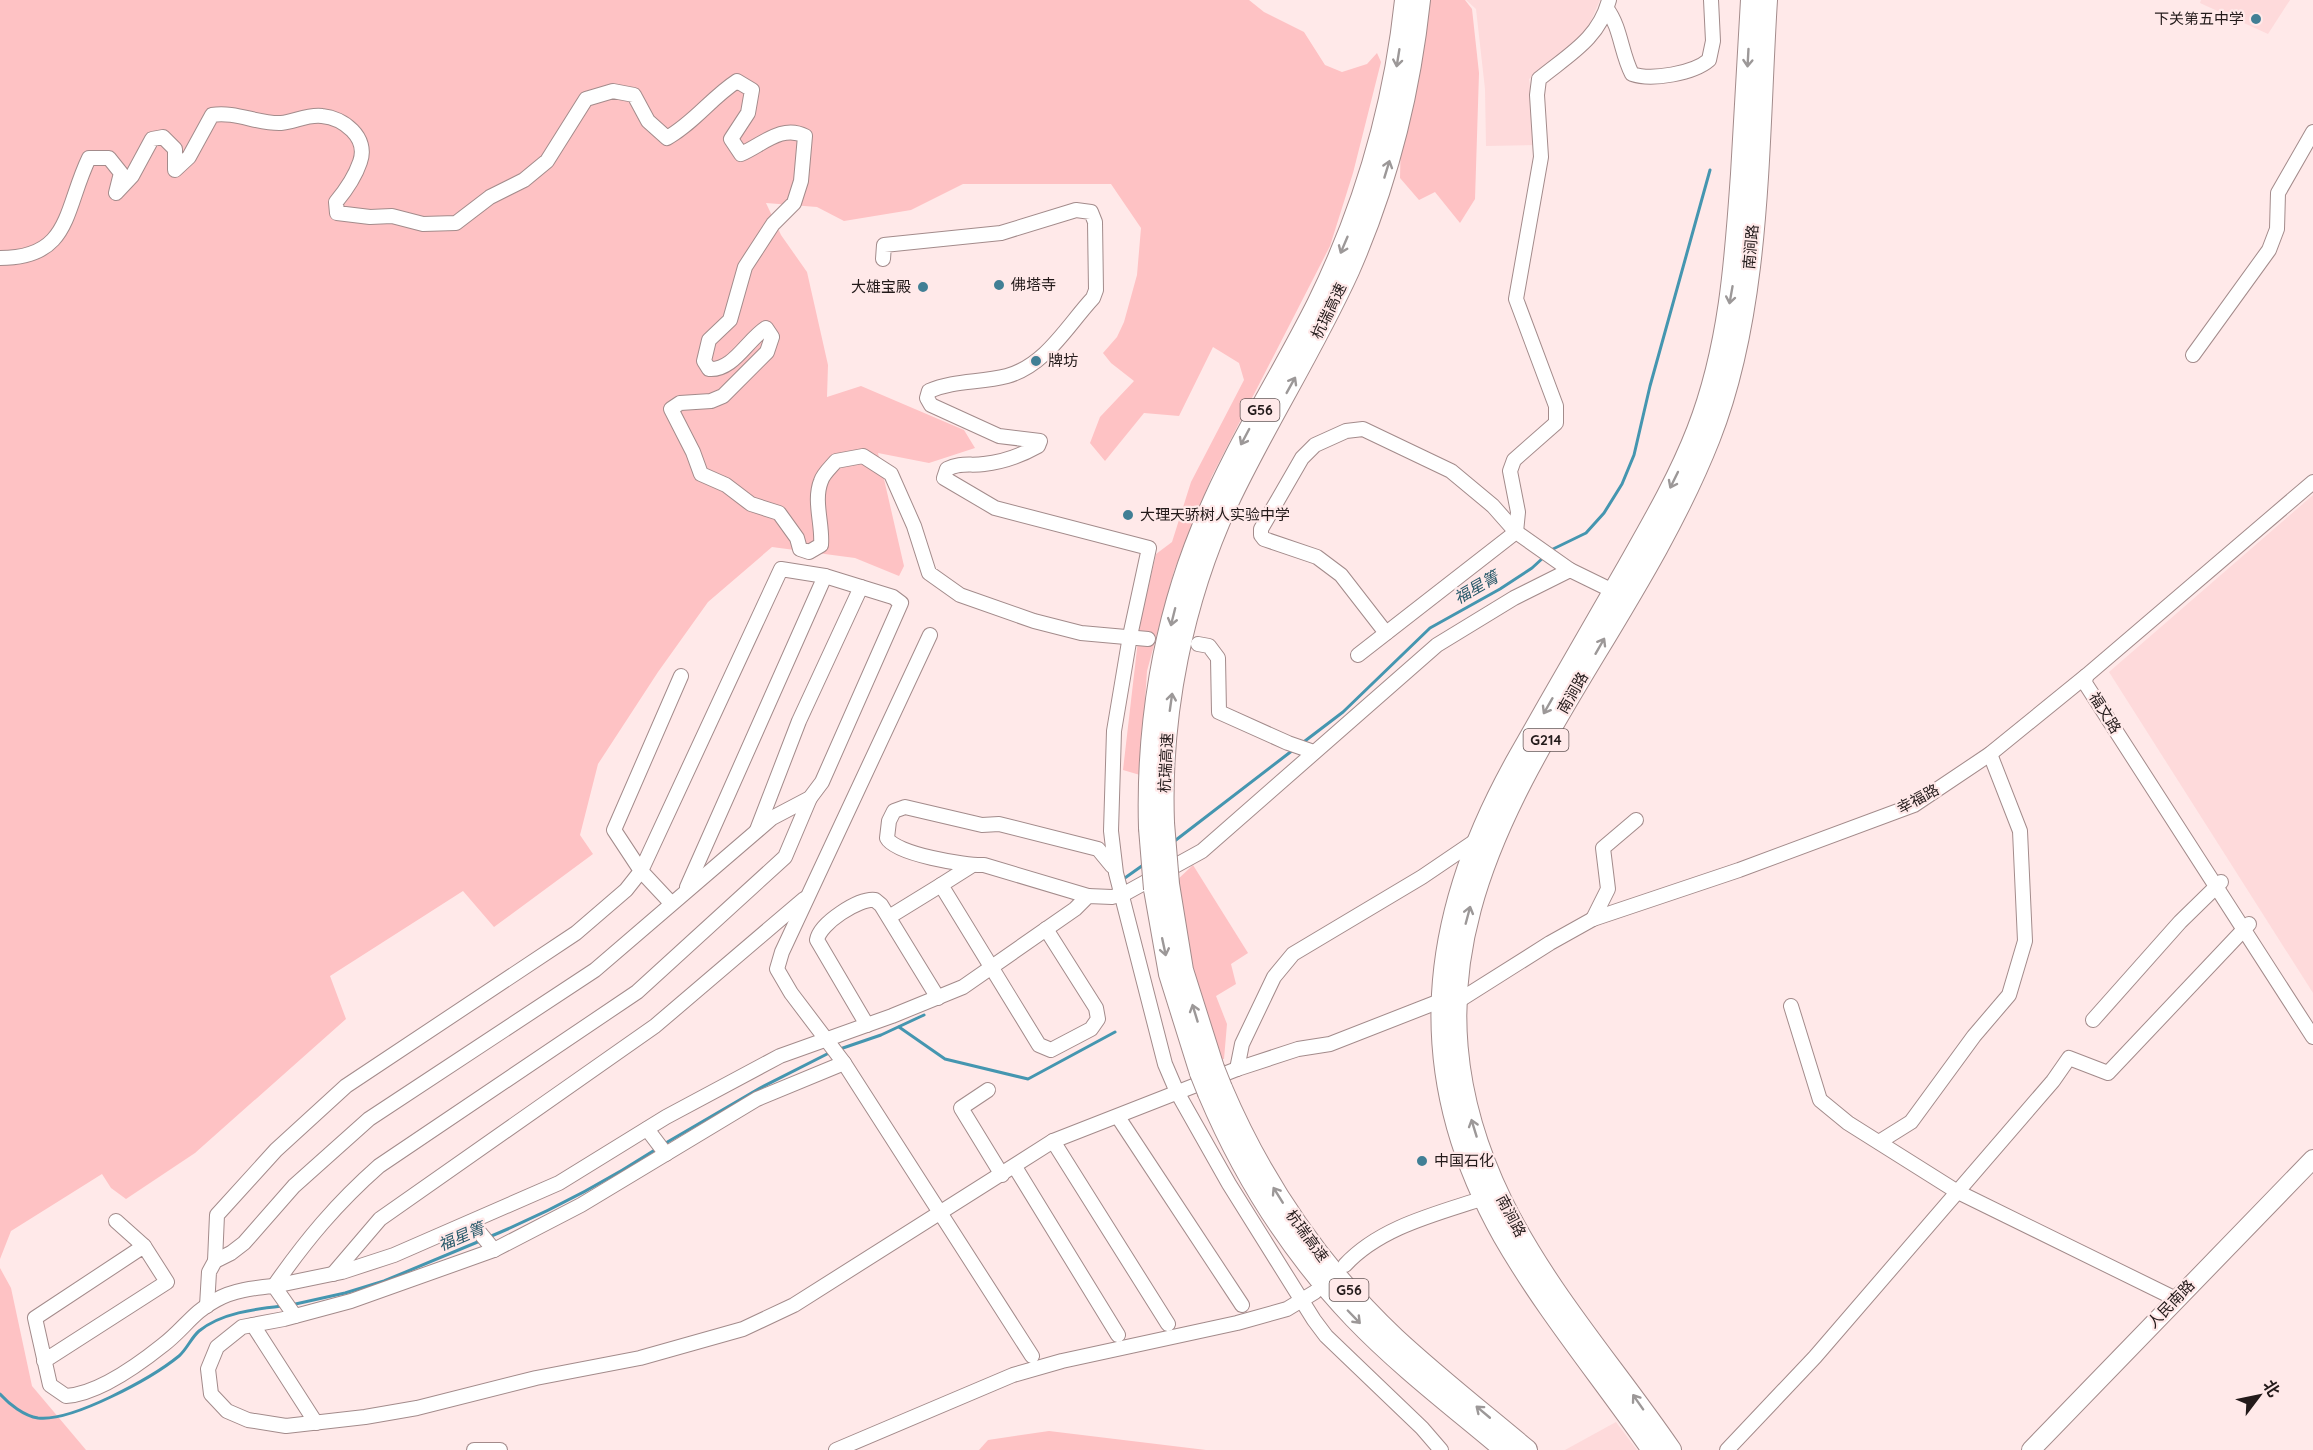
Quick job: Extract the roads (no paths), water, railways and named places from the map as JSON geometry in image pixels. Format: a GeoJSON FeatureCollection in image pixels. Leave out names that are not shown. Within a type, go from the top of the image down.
{"type":"FeatureCollection","features":[{"type":"Feature","properties":{"kind":"highway","name":"杭瑞高速"},"geometry":{"type":"LineString","coordinates":[[1405,0],[1386,115],[1352,226],[1317,304],[1215,497],[1181,586],[1166,649],[1154,722],[1149,778],[1157,826],[1161,887],[1207,1070],[1253,1184],[1287,1235],[1325,1285],[1386,1348],[1505,1450]]}},
{"type":"Feature","properties":{"kind":"highway","name":"杭瑞高速"},"geometry":{"type":"LineString","coordinates":[[1157,826],[1172,698],[1182,641],[1198,581],[1236,487],[1330,310],[1373,212],[1403,108],[1420,0]]}},
{"type":"Feature","properties":{"kind":"highway","name":"南涧路"},"geometry":{"type":"LineString","coordinates":[[1671,1450],[1536,1260],[1503,1203],[1483,1155],[1466,1099],[1448,1002],[1466,922],[1498,832],[1620,595],[1687,454],[1701,418],[1716,366],[1731,294],[1736,256],[1751,0]]}},
{"type":"Feature","properties":{"kind":"highway","name":"南涧路"},"geometry":{"type":"LineString","coordinates":[[1653,1450],[1523,1268],[1484,1198],[1468,1161],[1451,1103],[1442,1054],[1448,1002],[1451,919],[1478,839],[1518,756],[1694,474],[1716,424],[1731,370],[1746,297],[1751,258],[1767,0]]}},
{"type":"Feature","properties":{"kind":"highway","name":"杭瑞高速"},"geometry":{"type":"LineString","coordinates":[[1215,1091],[1293,1218],[1336,1275],[1395,1338],[1527,1450]]}},
{"type":"Feature","properties":{"kind":"main road","name":"人民南路"},"geometry":{"type":"LineString","coordinates":[[2031,1450],[2313,1159]]}},
{"type":"Feature","properties":{"kind":"street"},"geometry":{"type":"LineString","coordinates":[[1608,5],[1615,20],[1624,58],[1632,74],[1658,75],[1701,67],[1709,60],[1713,41],[1712,0]]}},
{"type":"Feature","properties":{"kind":"street"},"geometry":{"type":"LineString","coordinates":[[1358,655],[1516,532],[1518,512],[1511,477],[1514,460],[1556,423],[1556,406],[1516,299],[1541,157],[1537,95],[1539,79],[1586,43],[1608,5]]}},
{"type":"Feature","properties":{"kind":"street"},"geometry":{"type":"LineString","coordinates":[[0,258],[29,256],[47,248],[60,234],[89,158],[109,158],[121,172],[116,193],[132,176],[152,139],[163,137],[175,149],[175,170],[189,157],[212,115],[223,113],[280,123],[320,115],[342,120],[358,137],[361,160],[346,189],[336,202],[338,213],[370,217],[392,216],[423,224],[456,223],[490,197],[524,180],[548,161],[586,99],[613,91],[634,95],[648,121],[667,138],[697,118],[717,93],[737,81],[752,90],[748,113],[731,139],[741,154],[780,133],[794,130],[805,136],[805,156],[801,181],[794,203],[773,224],[746,267],[730,320],[709,340],[704,361],[709,369],[718,370],[730,363],[766,328],[772,337],[767,352],[723,396],[711,401],[680,403],[670,409],[693,452],[701,474],[726,485],[751,504],[778,513],[797,538],[800,549],[809,552],[821,545],[822,532],[818,507],[821,481],[836,461],[863,456],[891,474],[914,526],[929,573],[960,595],[1034,621],[1081,633],[1148,639]]}},
{"type":"Feature","properties":{"kind":"street"},"geometry":{"type":"LineString","coordinates":[[2193,355],[2269,250],[2277,229],[2278,193],[2313,132]]}},
{"type":"Feature","properties":{"kind":"street"},"geometry":{"type":"LineString","coordinates":[[883,259],[884,245],[1001,233],[1076,210],[1091,212],[1095,222],[1096,290],[1093,298],[1049,351],[1009,375],[946,383],[929,391],[927,398],[931,405],[999,436],[1040,441],[1038,446],[1025,453],[1004,460],[984,464],[956,464],[947,469],[944,478],[995,508],[1149,548],[1130,636],[1114,731],[1111,831],[1116,873]]}},
{"type":"Feature","properties":{"kind":"street"},"geometry":{"type":"LineString","coordinates":[[1386,633],[1341,575],[1317,557],[1264,539],[1261,535],[1262,529],[1302,458],[1315,445],[1346,431],[1364,429],[1451,471],[1493,506],[1516,532],[1546,555],[1620,595]]}},
{"type":"Feature","properties":{"kind":"street","name":"幸福路"},"geometry":{"type":"LineString","coordinates":[[842,1060],[757,1099],[661,1149],[581,1205],[351,1301],[242,1327],[217,1347],[208,1369],[211,1394],[227,1411],[248,1420],[286,1426],[316,1423],[417,1408],[536,1378],[640,1358],[743,1329],[794,1305],[1053,1141],[1237,1069],[1298,1049],[1330,1044],[1448,1002],[1593,919],[1739,870],[1914,805],[1990,754],[2086,676],[2313,482]]}},
{"type":"Feature","properties":{"kind":"street"},"geometry":{"type":"LineString","coordinates":[[207,1306],[209,1272],[215,1260],[217,1215],[284,1142],[346,1086],[576,933],[626,890],[641,871],[781,569],[825,576],[893,597],[900,603],[822,782],[810,798],[785,857],[637,992],[379,1166],[345,1196],[312,1232],[274,1286]]}},
{"type":"Feature","properties":{"kind":"street"},"geometry":{"type":"LineString","coordinates":[[1441,1450],[1422,1428],[1326,1336],[1302,1302],[1177,1092],[1165,1064],[1151,1012],[1123,891],[1116,873],[1103,852],[999,824],[982,825],[905,807],[894,811],[887,834],[891,844],[897,848],[971,866],[984,865],[1088,896],[1112,897],[1123,891],[1202,851],[1309,750],[1437,645],[1514,598],[1570,570]]}},
{"type":"Feature","properties":{"kind":"street"},"geometry":{"type":"LineString","coordinates":[[684,892],[825,576]]}},
{"type":"Feature","properties":{"kind":"street"},"geometry":{"type":"LineString","coordinates":[[756,832],[799,721],[861,587]]}},
{"type":"Feature","properties":{"kind":"street"},"geometry":{"type":"LineString","coordinates":[[930,635],[808,895],[782,952],[777,969],[827,1043],[842,1060],[1032,1356]]}},
{"type":"Feature","properties":{"kind":"street"},"geometry":{"type":"LineString","coordinates":[[1198,644],[1209,646],[1218,658],[1219,712],[1309,750]]}},
{"type":"Feature","properties":{"kind":"street"},"geometry":{"type":"LineString","coordinates":[[671,903],[641,871],[614,830],[681,676]]}},
{"type":"Feature","properties":{"kind":"street","name":"福文路"},"geometry":{"type":"LineString","coordinates":[[2086,676],[2091,679],[2313,1037]]}},
{"type":"Feature","properties":{"kind":"street"},"geometry":{"type":"LineString","coordinates":[[1879,1142],[1911,1122],[1974,1036],[2009,995],[2025,941],[2020,831],[1990,754]]}},
{"type":"Feature","properties":{"kind":"street"},"geometry":{"type":"LineString","coordinates":[[215,1260],[231,1253],[244,1243],[294,1186],[369,1119],[596,970],[772,818],[810,798]]}},
{"type":"Feature","properties":{"kind":"street"},"geometry":{"type":"LineString","coordinates":[[1593,919],[1608,889],[1603,848],[1636,820]]}},
{"type":"Feature","properties":{"kind":"street"},"geometry":{"type":"LineString","coordinates":[[1237,1069],[1242,1044],[1274,977],[1293,954],[1422,877],[1478,839]]}},
{"type":"Feature","properties":{"kind":"street"},"geometry":{"type":"LineString","coordinates":[[889,917],[971,866]]}},
{"type":"Feature","properties":{"kind":"street"},"geometry":{"type":"LineString","coordinates":[[2093,1020],[2180,922],[2218,884]]}},
{"type":"Feature","properties":{"kind":"street"},"geometry":{"type":"LineString","coordinates":[[940,885],[1043,1048],[1057,1049],[1091,1029],[1098,1019],[1096,1008],[1046,929]]}},
{"type":"Feature","properties":{"kind":"street"},"geometry":{"type":"LineString","coordinates":[[333,1274],[380,1219],[655,1026],[808,895]]}},
{"type":"Feature","properties":{"kind":"street"},"geometry":{"type":"LineString","coordinates":[[144,1246],[34,1318],[50,1385],[66,1396],[80,1395],[94,1390],[164,1345],[190,1317],[216,1299],[245,1289],[274,1286],[333,1274],[394,1256],[560,1184],[647,1129],[780,1056],[827,1043],[963,987],[1046,929],[1088,896]]}},
{"type":"Feature","properties":{"kind":"street"},"geometry":{"type":"LineString","coordinates":[[867,1025],[818,946],[818,935],[822,927],[865,900],[878,902],[938,998]]}},
{"type":"Feature","properties":{"kind":"street"},"geometry":{"type":"LineString","coordinates":[[1727,1450],[1815,1357],[2053,1081],[2069,1058],[2108,1073],[2246,927]]}},
{"type":"Feature","properties":{"kind":"street","name":"福文路"},"geometry":{"type":"LineString","coordinates":[[2246,927],[2313,1022]]}},
{"type":"Feature","properties":{"kind":"street"},"geometry":{"type":"LineString","coordinates":[[1791,1006],[1820,1100],[1848,1123],[1956,1191],[2176,1299]]}},
{"type":"Feature","properties":{"kind":"street"},"geometry":{"type":"LineString","coordinates":[[988,1090],[961,1108],[1002,1175]]}},
{"type":"Feature","properties":{"kind":"street"},"geometry":{"type":"LineString","coordinates":[[1118,1117],[1242,1305]]}},
{"type":"Feature","properties":{"kind":"street"},"geometry":{"type":"LineString","coordinates":[[647,1129],[661,1149]]}},
{"type":"Feature","properties":{"kind":"street"},"geometry":{"type":"LineString","coordinates":[[1053,1141],[1168,1324]]}},
{"type":"Feature","properties":{"kind":"street"},"geometry":{"type":"LineString","coordinates":[[1015,1167],[1118,1335]]}},
{"type":"Feature","properties":{"kind":"street"},"geometry":{"type":"LineString","coordinates":[[1345,1265],[1358,1251],[1380,1238],[1426,1217],[1484,1198]]}},
{"type":"Feature","properties":{"kind":"street"},"geometry":{"type":"LineString","coordinates":[[44,1360],[167,1282],[144,1246],[116,1221]]}},
{"type":"Feature","properties":{"kind":"street"},"geometry":{"type":"LineString","coordinates":[[471,1222],[487,1243]]}},
{"type":"Feature","properties":{"kind":"street"},"geometry":{"type":"LineString","coordinates":[[274,1286],[292,1314]]}},
{"type":"Feature","properties":{"kind":"street"},"geometry":{"type":"LineString","coordinates":[[836,1450],[1013,1375],[1062,1360],[1237,1323],[1287,1309],[1302,1302],[1315,1292]]}},
{"type":"Feature","properties":{"kind":"street"},"geometry":{"type":"LineString","coordinates":[[253,1325],[316,1423]]}},
{"type":"Feature","properties":{"kind":"street"},"geometry":{"type":"LineString","coordinates":[[474,1450],[500,1450]]}},
{"type":"Feature","properties":{"kind":"waterway","name":"福星箐"},"geometry":{"type":"LineString","coordinates":[[1551,550],[1586,533],[1604,513],[1622,484],[1634,455],[1650,386],[1710,170]]}},
{"type":"Feature","properties":{"kind":"waterway","name":"福星箐"},"geometry":{"type":"LineString","coordinates":[[1301,744],[1343,712],[1430,628],[1500,589],[1532,568],[1544,557]]}},
{"type":"Feature","properties":{"kind":"waterway","name":"福星箐"},"geometry":{"type":"LineString","coordinates":[[1172,843],[1293,750]]}},
{"type":"Feature","properties":{"kind":"waterway","name":"福星箐"},"geometry":{"type":"LineString","coordinates":[[1122,880],[1146,863]]}},
{"type":"Feature","properties":{"kind":"waterway","name":"福星箐"},"geometry":{"type":"LineString","coordinates":[[840,1049],[881,1035],[924,1015]]}},
{"type":"Feature","properties":{"kind":"waterway"},"geometry":{"type":"LineString","coordinates":[[899,1027],[945,1059],[1028,1079],[1115,1032]]}},
{"type":"Feature","properties":{"kind":"waterway","name":"福星箐"},"geometry":{"type":"LineString","coordinates":[[664,1144],[760,1088],[831,1052]]}},
{"type":"Feature","properties":{"kind":"waterway","name":"福星箐"},"geometry":{"type":"LineString","coordinates":[[489,1237],[576,1196],[658,1148]]}},
{"type":"Feature","properties":{"kind":"waterway","name":"福星箐"},"geometry":{"type":"LineString","coordinates":[[291,1305],[345,1293],[384,1281],[480,1241]]}},
{"type":"Feature","properties":{"kind":"waterway","name":"福星箐"},"geometry":{"type":"LineString","coordinates":[[0,1394],[17,1409],[33,1417],[53,1417],[71,1413],[111,1397],[150,1376],[179,1356],[199,1331],[217,1320],[250,1310],[282,1306]]}},
{"type":"Feature","properties":{"kind":"place","name":"下关第五中学"},"geometry":{"type":"Point","coordinates":[2256,19]}},
{"type":"Feature","properties":{"kind":"place","name":"佛塔寺"},"geometry":{"type":"Point","coordinates":[999,285]}},
{"type":"Feature","properties":{"kind":"place","name":"大雄宝殿"},"geometry":{"type":"Point","coordinates":[923,287]}},
{"type":"Feature","properties":{"kind":"place","name":"牌坊"},"geometry":{"type":"Point","coordinates":[1036,361]}},
{"type":"Feature","properties":{"kind":"place","name":"大理天骄树人实验中学"},"geometry":{"type":"Point","coordinates":[1128,515]}},
{"type":"Feature","properties":{"kind":"place","name":"中国石化"},"geometry":{"type":"Point","coordinates":[1422,1161]}}]}
